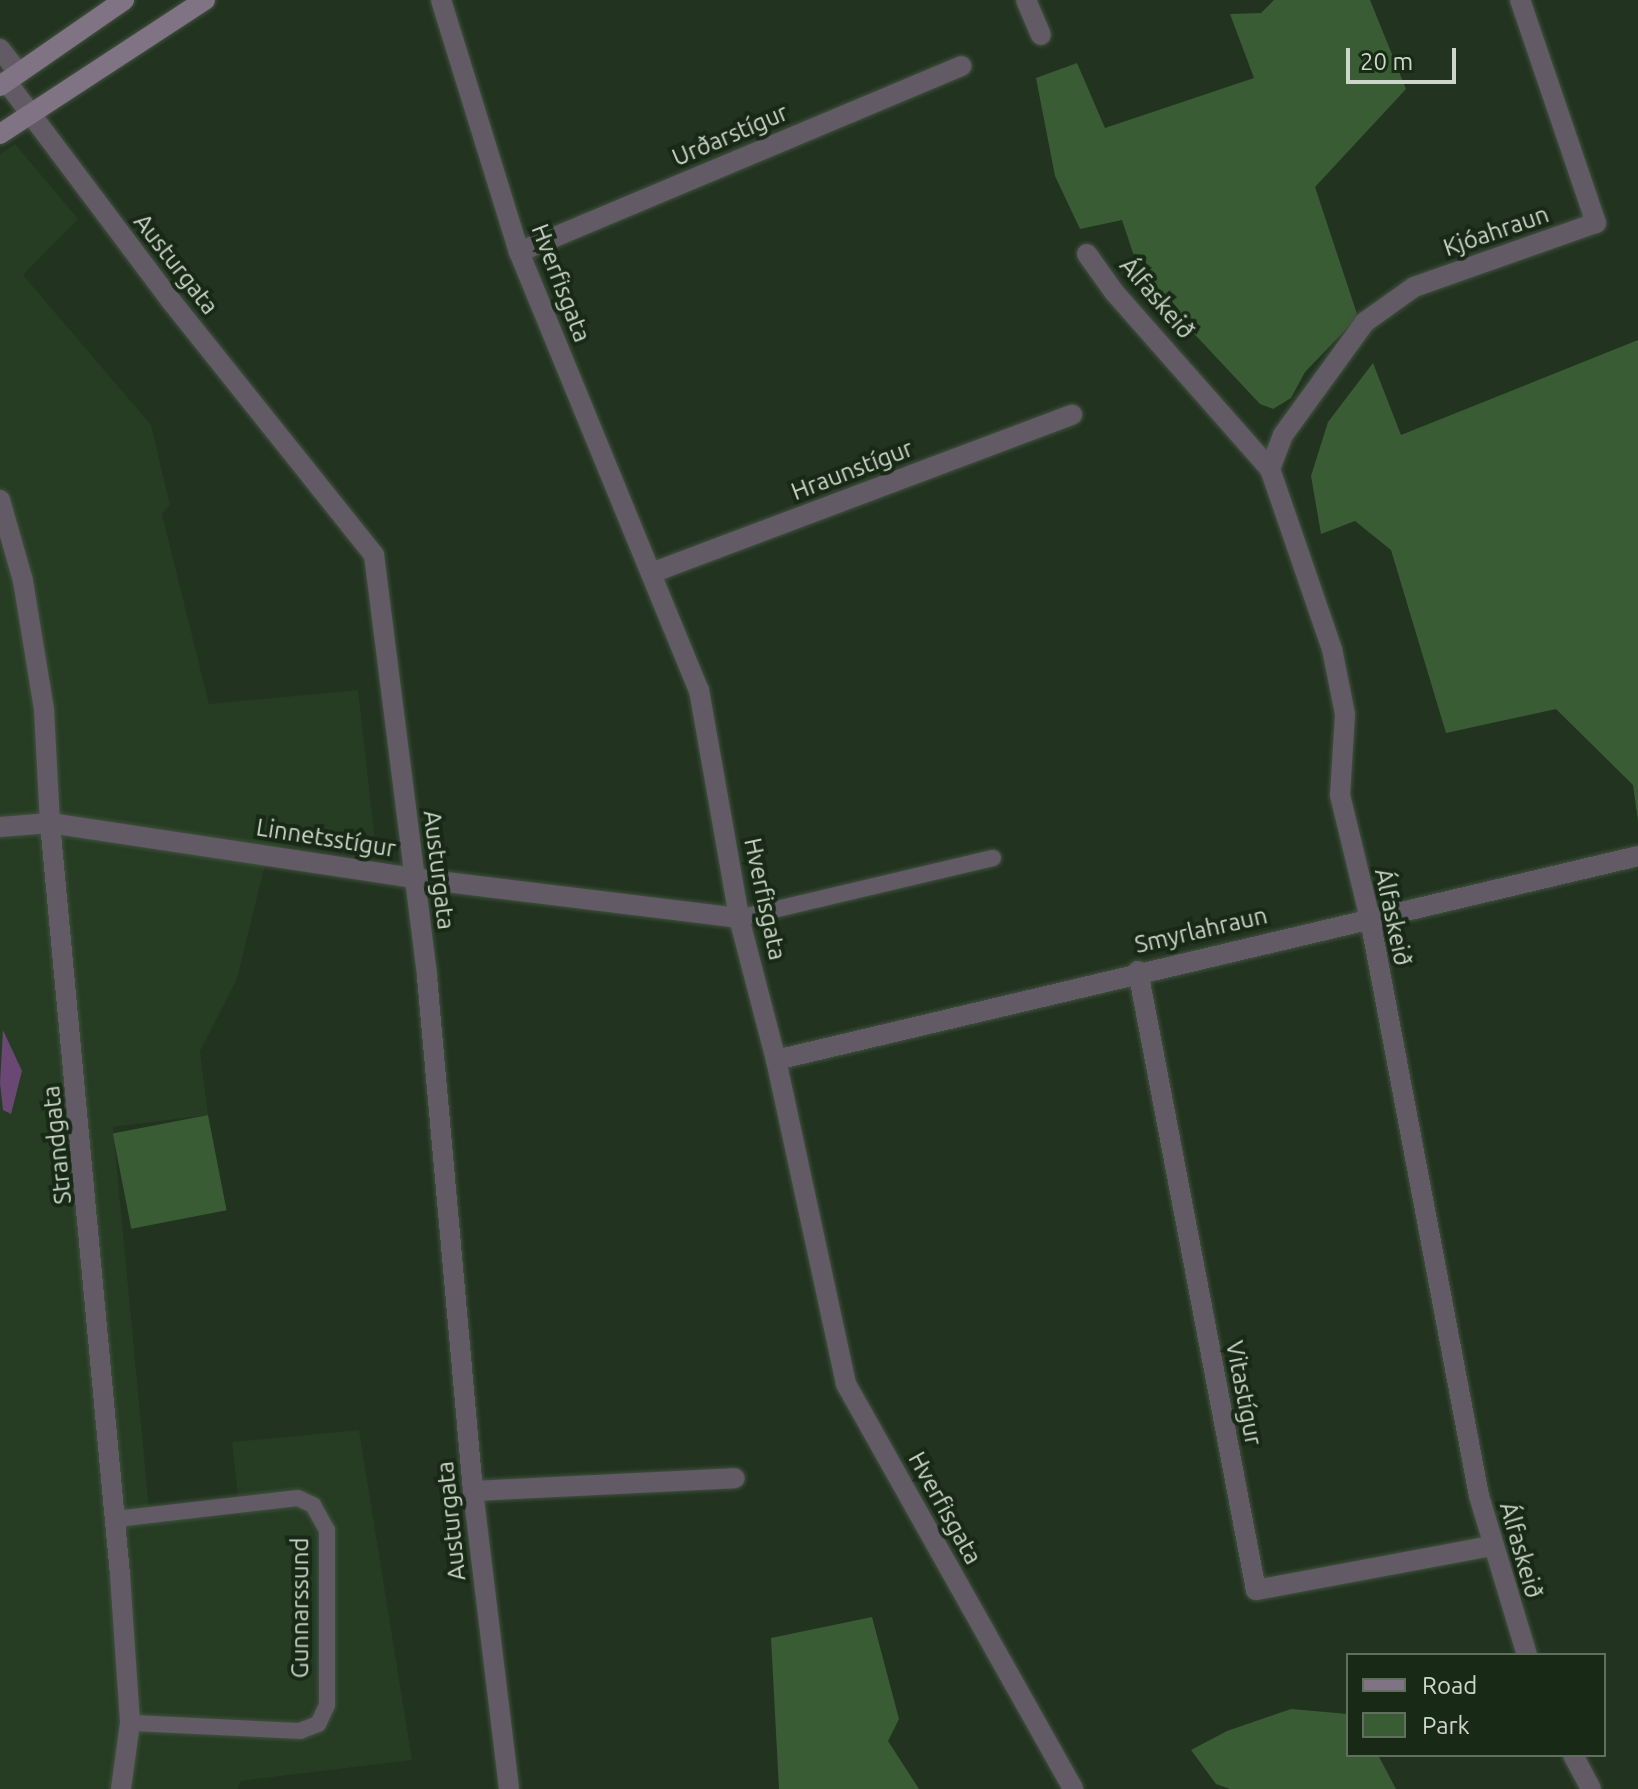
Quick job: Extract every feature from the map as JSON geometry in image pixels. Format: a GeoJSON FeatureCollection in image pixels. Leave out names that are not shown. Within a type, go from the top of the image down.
{"type":"FeatureCollection","features":[{"type":"Feature","properties":{"kind":"main road"},"geometry":{"type":"LineString","coordinates":[[8,80],[124,0]]}},
{"type":"Feature","properties":{"kind":"main road"},"geometry":{"type":"LineString","coordinates":[[0,134],[205,0]]}},
{"type":"Feature","properties":{"kind":"street","name":"Hverfisgata"},"geometry":{"type":"LineString","coordinates":[[441,0],[519,252],[699,690],[739,918],[776,1060],[846,1384],[1073,1789]]}},
{"type":"Feature","properties":{"kind":"street"},"geometry":{"type":"LineString","coordinates":[[1026,0],[1041,35]]}},
{"type":"Feature","properties":{"kind":"street","name":"Kjóahraun"},"geometry":{"type":"LineString","coordinates":[[1270,469],[1283,435],[1365,322],[1414,287],[1596,223],[1520,0]]}},
{"type":"Feature","properties":{"kind":"street","name":"Austurgata"},"geometry":{"type":"LineString","coordinates":[[0,49],[8,80],[28,113],[374,555],[413,878],[473,1491],[509,1789]]}},
{"type":"Feature","properties":{"kind":"street","name":"Urðarstígur"},"geometry":{"type":"LineString","coordinates":[[519,252],[961,66]]}},
{"type":"Feature","properties":{"kind":"street","name":"Álfaskeið"},"geometry":{"type":"LineString","coordinates":[[1087,254],[1114,292],[1270,469],[1343,682],[1340,795],[1370,919],[1490,1546],[1526,1653]]}},
{"type":"Feature","properties":{"kind":"street","name":"Hraunstígur"},"geometry":{"type":"LineString","coordinates":[[651,573],[1072,415]]}},
{"type":"Feature","properties":{"kind":"street","name":"Strandgata"},"geometry":{"type":"LineString","coordinates":[[0,500],[23,581],[44,709],[50,823],[116,1519],[130,1723],[121,1789]]}},
{"type":"Feature","properties":{"kind":"street","name":"Linnetsstígur"},"geometry":{"type":"LineString","coordinates":[[0,827],[50,823],[413,878],[739,918]]}},
{"type":"Feature","properties":{"kind":"street","name":"Smyrlahraun"},"geometry":{"type":"LineString","coordinates":[[776,1060],[1138,971],[1638,856]]}},
{"type":"Feature","properties":{"kind":"street","name":"Vitastígur"},"geometry":{"type":"LineString","coordinates":[[1138,971],[1256,1590],[1490,1546]]}},
{"type":"Feature","properties":{"kind":"street"},"geometry":{"type":"LineString","coordinates":[[473,1491],[735,1478]]}},
{"type":"Feature","properties":{"kind":"street"},"geometry":{"type":"LineString","coordinates":[[1574,1757],[1591,1789]]}},
{"type":"Feature","properties":{"kind":"lane"},"geometry":{"type":"LineString","coordinates":[[739,918],[993,858]]}},
{"type":"Feature","properties":{"kind":"lane","name":"Gunnarssund"},"geometry":{"type":"LineString","coordinates":[[116,1519],[298,1498],[313,1505],[327,1530],[327,1705],[318,1724],[300,1731],[130,1723]]}},
{"type":"Feature","properties":{"kind":"shaded area"},"geometry":{"type":"Polygon","coordinates":[[[15,144],[78,219],[23,275],[151,425],[170,505],[162,514],[209,704],[358,690],[375,841],[269,848],[237,979],[200,1051],[208,1115],[113,1127],[150,1519],[240,1516],[232,1442],[359,1430],[412,1760],[240,1781],[238,1789],[0,1789],[0,154],[15,144]]]}},
{"type":"Feature","properties":{"kind":"shaded area"},"geometry":{"type":"Polygon","coordinates":[[[3,1030],[22,1071],[11,1114],[3,1110],[0,1083],[3,1030]]]}},
{"type":"Feature","properties":{"kind":"green space"},"geometry":{"type":"Polygon","coordinates":[[[1274,0],[1370,0],[1406,89],[1315,187],[1358,317],[1305,372],[1291,398],[1273,409],[1260,404],[1141,277],[1122,220],[1080,229],[1055,176],[1036,78],[1077,63],[1105,128],[1254,78],[1230,14],[1261,13],[1274,0]]]}},
{"type":"Feature","properties":{"kind":"green space"},"geometry":{"type":"Polygon","coordinates":[[[1638,340],[1638,821],[1633,785],[1556,709],[1446,733],[1391,550],[1355,521],[1321,534],[1311,476],[1328,422],[1373,363],[1401,435],[1638,340]]]}},
{"type":"Feature","properties":{"kind":"green space"},"geometry":{"type":"Polygon","coordinates":[[[208,1115],[227,1210],[131,1229],[113,1134],[208,1115]]]}},
{"type":"Feature","properties":{"kind":"green space"},"geometry":{"type":"Polygon","coordinates":[[[872,1617],[899,1719],[888,1741],[919,1789],[779,1789],[771,1638],[872,1617]]]}},
{"type":"Feature","properties":{"kind":"green space"},"geometry":{"type":"Polygon","coordinates":[[[1291,1709],[1346,1714],[1346,1757],[1379,1757],[1396,1789],[1230,1789],[1216,1784],[1191,1750],[1227,1731],[1291,1709]]]}}]}
